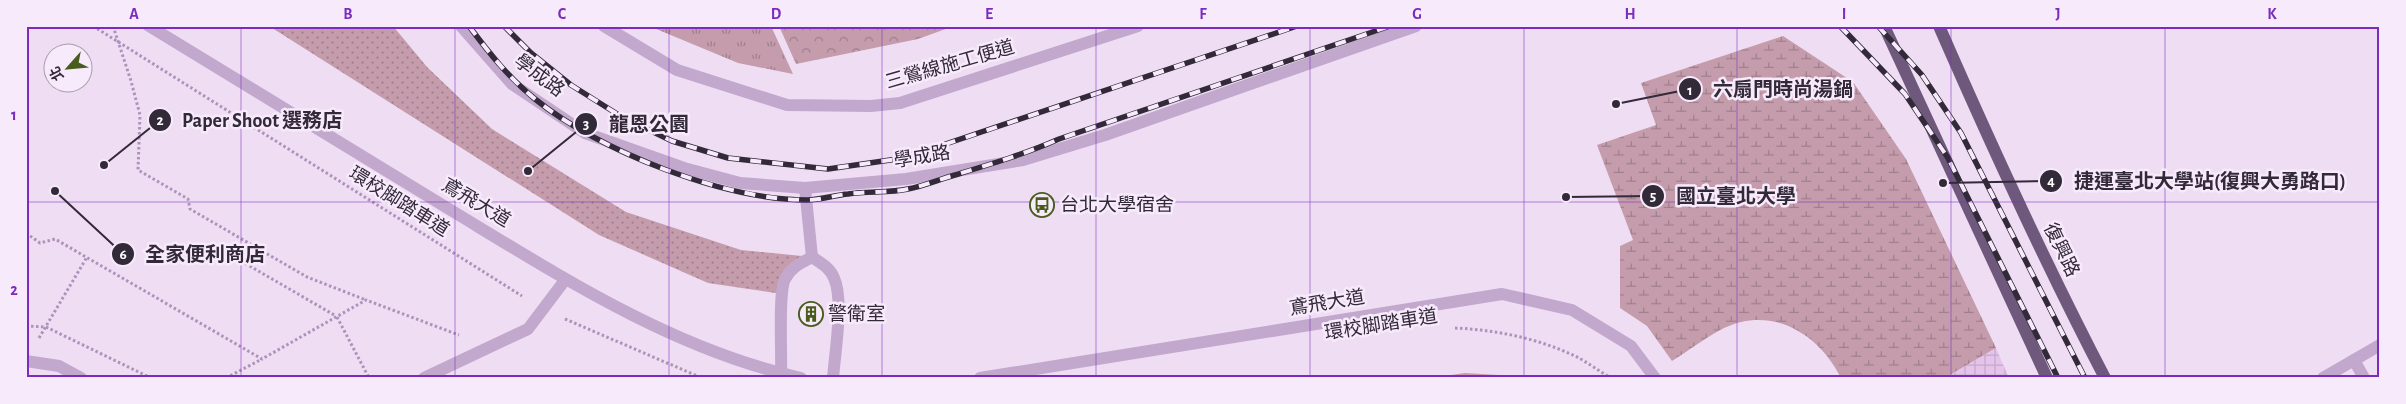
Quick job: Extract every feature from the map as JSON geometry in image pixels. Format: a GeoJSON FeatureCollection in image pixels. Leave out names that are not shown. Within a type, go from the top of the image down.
{"type":"FeatureCollection","features":[{"type":"Feature","properties":{"kind":"main road"},"geometry":{"type":"LineString","coordinates":[[1884,26],[2047,378]]}},
{"type":"Feature","properties":{"kind":"main road","name":"復興路"},"geometry":{"type":"LineString","coordinates":[[1939,26],[1996,158],[2057,287],[2105,378]]}},
{"type":"Feature","properties":{"kind":"street","name":"鳶飛大道"},"geometry":{"type":"LineString","coordinates":[[149,26],[566,280],[691,344],[801,378]]}},
{"type":"Feature","properties":{"kind":"street","name":"學成路"},"geometry":{"type":"LineString","coordinates":[[461,26],[512,84],[585,133],[684,168],[740,183],[805,188],[906,179],[1023,160],[1106,134],[1416,26]]}},
{"type":"Feature","properties":{"kind":"street","name":"三鶯線施工便道"},"geometry":{"type":"LineString","coordinates":[[604,26],[677,70],[787,105],[871,106],[900,103],[1138,26]]}},
{"type":"Feature","properties":{"kind":"street"},"geometry":{"type":"LineString","coordinates":[[805,188],[812,257]]}},
{"type":"Feature","properties":{"kind":"street"},"geometry":{"type":"LineString","coordinates":[[781,373],[782,294],[784,280],[796,265],[812,257]]}},
{"type":"Feature","properties":{"kind":"street"},"geometry":{"type":"LineString","coordinates":[[812,257],[824,264],[834,277],[839,294],[833,378]]}},
{"type":"Feature","properties":{"kind":"street"},"geometry":{"type":"LineString","coordinates":[[424,378],[528,329],[566,280]]}},
{"type":"Feature","properties":{"kind":"street","name":"鳶飛大道"},"geometry":{"type":"LineString","coordinates":[[980,378],[1502,294],[1572,310],[1631,346],[1655,378]]}},
{"type":"Feature","properties":{"kind":"street"},"geometry":{"type":"LineString","coordinates":[[2323,378],[2380,345]]}},
{"type":"Feature","properties":{"kind":"street"},"geometry":{"type":"LineString","coordinates":[[2354,360],[2364,378]]}},
{"type":"Feature","properties":{"kind":"street"},"geometry":{"type":"LineString","coordinates":[[26,361],[59,366],[81,378]]}},
{"type":"Feature","properties":{"kind":"path","name":"環校脚踏車道"},"geometry":{"type":"LineString","coordinates":[[93,26],[543,310],[702,378]]}},
{"type":"Feature","properties":{"kind":"path"},"geometry":{"type":"LineString","coordinates":[[113,26],[140,115],[138,170],[188,199],[190,209],[307,277],[489,347]]}},
{"type":"Feature","properties":{"kind":"path"},"geometry":{"type":"LineString","coordinates":[[26,233],[40,243],[55,239],[262,359]]}},
{"type":"Feature","properties":{"kind":"path"},"geometry":{"type":"LineString","coordinates":[[215,246],[337,316],[369,378]]}},
{"type":"Feature","properties":{"kind":"path"},"geometry":{"type":"LineString","coordinates":[[26,361],[87,257]]}},
{"type":"Feature","properties":{"kind":"path"},"geometry":{"type":"LineString","coordinates":[[226,378],[366,300]]}},
{"type":"Feature","properties":{"kind":"path"},"geometry":{"type":"LineString","coordinates":[[26,326],[46,327],[151,378]]}},
{"type":"Feature","properties":{"kind":"path","name":"環校脚踏車道"},"geometry":{"type":"LineString","coordinates":[[1452,328],[1488,330],[1531,340],[1575,356],[1611,378]]}},
{"type":"Feature","properties":{"kind":"green space"},"geometry":{"type":"Polygon","coordinates":[[[269,26],[393,26],[427,67],[492,129],[626,212],[741,250],[812,257],[796,265],[782,294],[708,283],[599,235],[269,26]]]}},
{"type":"Feature","properties":{"kind":"green space"},"geometry":{"type":"Polygon","coordinates":[[[649,26],[771,26],[793,74],[738,63],[649,26]]]}},
{"type":"Feature","properties":{"kind":"green space"},"geometry":{"type":"Polygon","coordinates":[[[779,26],[954,26],[918,39],[796,64],[779,26]]]}},
{"type":"Feature","properties":{"kind":"green space"},"geometry":{"type":"Polygon","coordinates":[[[1783,36],[1853,82],[1906,159],[1996,348],[1945,378],[1841,378],[1832,362],[1807,337],[1792,328],[1776,322],[1759,320],[1742,322],[1724,328],[1672,361],[1647,326],[1620,308],[1620,246],[1633,240],[1597,145],[1656,125],[1641,83],[1783,36]]]}},
{"type":"Feature","properties":{"kind":"green space"},"geometry":{"type":"Polygon","coordinates":[[[1465,373],[1515,376],[1521,378],[1430,378],[1465,373]]]}},
{"type":"Feature","properties":{"kind":"shaded area"},"geometry":{"type":"Polygon","coordinates":[[[1996,348],[2009,378],[1945,378],[1996,348]]]}},
{"type":"Feature","properties":{"kind":"railway"},"geometry":{"type":"LineString","coordinates":[[469,26],[517,83],[535,99],[593,137],[627,154],[701,182],[738,192],[774,198],[807,200],[856,193],[901,190],[920,186],[1008,158],[1390,26]]}},
{"type":"Feature","properties":{"kind":"railway"},"geometry":{"type":"LineString","coordinates":[[504,26],[531,53],[571,85],[622,117],[672,141],[728,158],[828,169],[904,158],[1297,26]]}},
{"type":"Feature","properties":{"kind":"railway"},"geometry":{"type":"LineString","coordinates":[[1840,26],[1905,94],[1948,158],[2058,378]]}},
{"type":"Feature","properties":{"kind":"railway"},"geometry":{"type":"LineString","coordinates":[[1878,26],[1922,75],[1961,133],[2085,378]]}},
{"type":"Feature","properties":{"kind":"place","name":"六扇門時尚湯鍋"},"geometry":{"type":"Point","coordinates":[1616,104]}},
{"type":"Feature","properties":{"kind":"place","name":"Paper Shoot 選務店"},"geometry":{"type":"Point","coordinates":[104,165]}},
{"type":"Feature","properties":{"kind":"place","name":"龍恩公園"},"geometry":{"type":"Point","coordinates":[528,171]}},
{"type":"Feature","properties":{"kind":"place","name":"捷運臺北大學站(復興大勇路口)"},"geometry":{"type":"Point","coordinates":[1943,183]}},
{"type":"Feature","properties":{"kind":"place","name":"全家便利商店"},"geometry":{"type":"Point","coordinates":[55,191]}},
{"type":"Feature","properties":{"kind":"place","name":"國立臺北大學"},"geometry":{"type":"Point","coordinates":[1566,197]}},
{"type":"Feature","properties":{"kind":"place","name":"台北大學宿舍"},"geometry":{"type":"Point","coordinates":[1042,205]}},
{"type":"Feature","properties":{"kind":"place","name":"警衛室"},"geometry":{"type":"Point","coordinates":[811,314]}}]}
